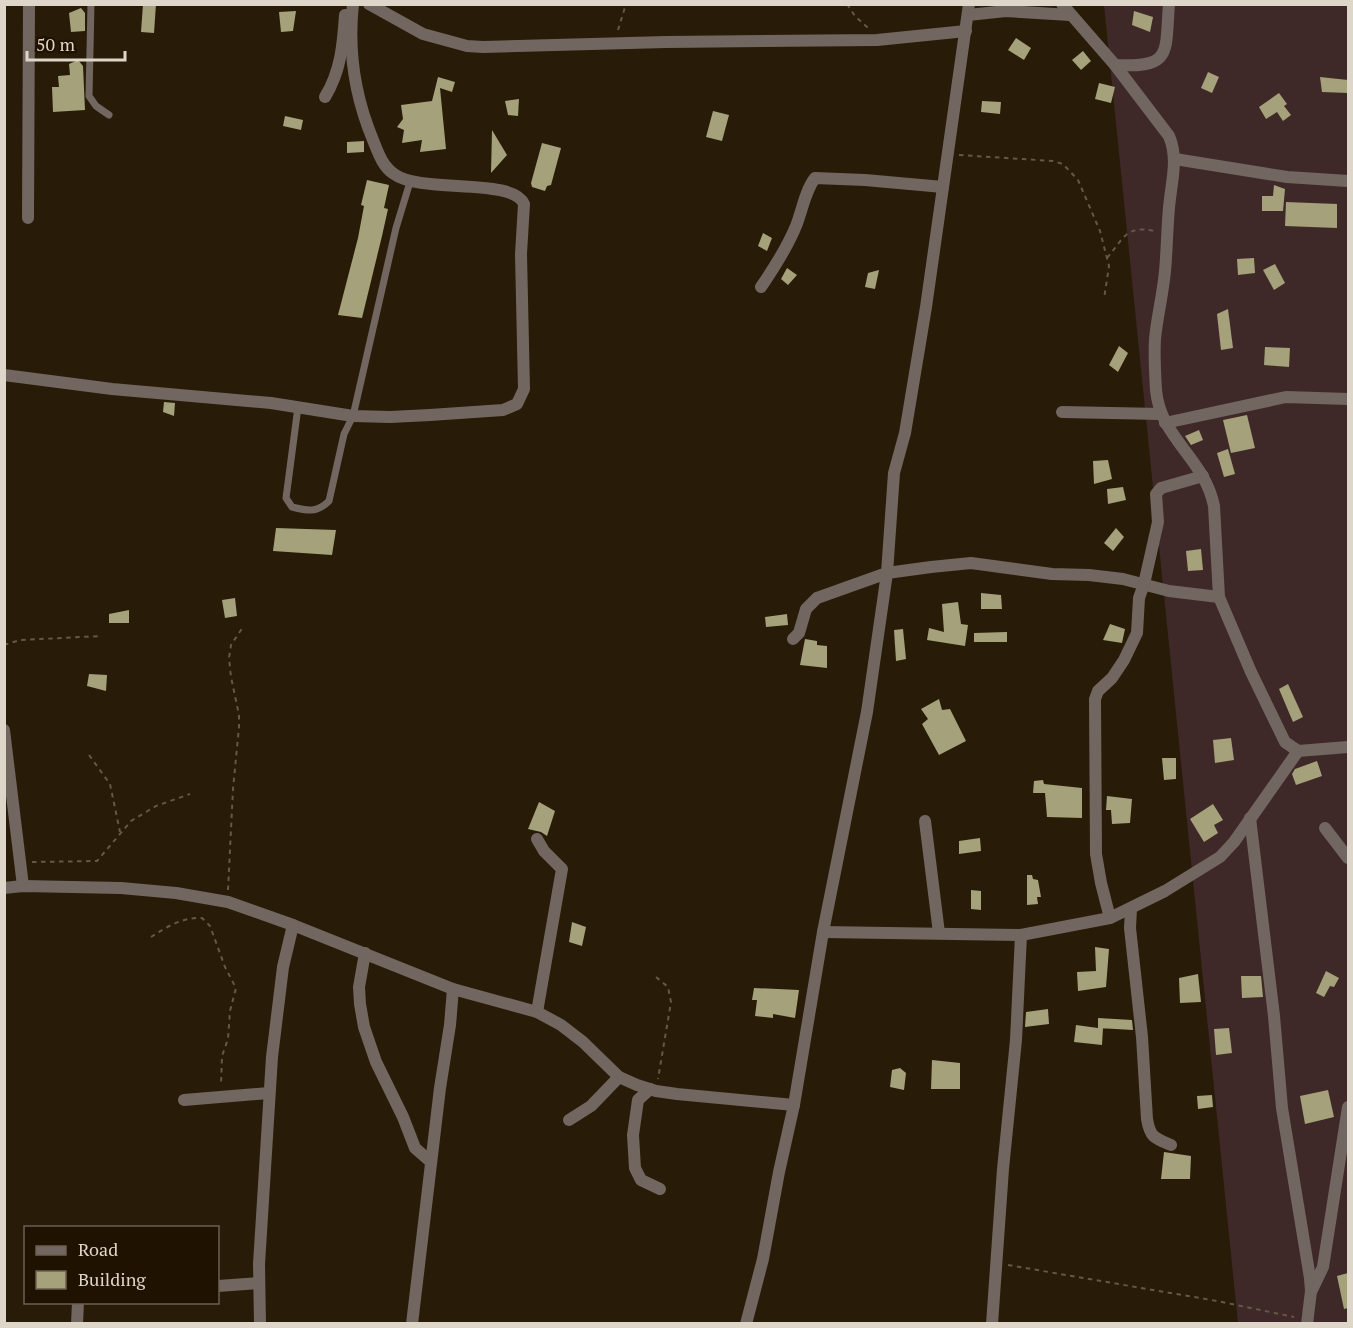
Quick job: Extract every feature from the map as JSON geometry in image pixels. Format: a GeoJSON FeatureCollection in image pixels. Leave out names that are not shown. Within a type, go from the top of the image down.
{"type":"FeatureCollection","features":[{"type":"Feature","properties":{"kind":"street"},"geometry":{"type":"LineString","coordinates":[[28,218],[29,4]]}},
{"type":"Feature","properties":{"kind":"street"},"geometry":{"type":"LineString","coordinates":[[325,97],[336,74],[341,55],[345,4]]}},
{"type":"Feature","properties":{"kind":"street"},"geometry":{"type":"LineString","coordinates":[[4,375],[112,389],[298,407],[353,416],[390,417],[502,410],[517,404],[524,389],[521,254],[525,209],[522,199],[517,195],[485,188],[410,182],[394,174],[381,160],[363,116],[354,66],[353,4]]}},
{"type":"Feature","properties":{"kind":"street"},"geometry":{"type":"LineString","coordinates":[[369,4],[423,34],[467,46],[483,47],[877,40],[966,31]]}},
{"type":"Feature","properties":{"kind":"street"},"geometry":{"type":"LineString","coordinates":[[1115,65],[1141,66],[1152,64],[1159,58],[1166,49],[1169,4]]}},
{"type":"Feature","properties":{"kind":"street"},"geometry":{"type":"LineString","coordinates":[[746,1323],[763,1259],[794,1105],[823,932],[867,712],[887,573],[894,472],[904,433],[926,307],[968,10],[1066,10],[1115,65],[1169,136],[1174,147],[1175,159],[1165,273],[1155,341],[1156,390],[1163,418],[1209,485],[1214,506],[1219,597],[1251,672],[1282,736],[1289,746],[1298,750],[1348,747]]}},
{"type":"Feature","properties":{"kind":"street"},"geometry":{"type":"LineString","coordinates":[[1175,159],[1346,184]]}},
{"type":"Feature","properties":{"kind":"street"},"geometry":{"type":"LineString","coordinates":[[760,287],[786,247],[814,178],[943,187]]}},
{"type":"Feature","properties":{"kind":"street"},"geometry":{"type":"LineString","coordinates":[[1062,412],[1163,418],[1286,397],[1348,399]]}},
{"type":"Feature","properties":{"kind":"street"},"geometry":{"type":"LineString","coordinates":[[1110,918],[1096,854],[1095,699],[1098,690],[1112,678],[1133,644],[1138,624],[1139,598],[1158,522],[1156,494],[1158,491],[1203,476]]}},
{"type":"Feature","properties":{"kind":"street"},"geometry":{"type":"LineString","coordinates":[[793,639],[799,633],[806,609],[817,598],[887,573],[971,563],[1052,574],[1123,579],[1169,591],[1219,597]]}},
{"type":"Feature","properties":{"kind":"street"},"geometry":{"type":"LineString","coordinates":[[4,730],[23,886]]}},
{"type":"Feature","properties":{"kind":"street"},"geometry":{"type":"LineString","coordinates":[[823,932],[1021,935],[1110,918],[1165,891],[1220,857],[1298,750]]}},
{"type":"Feature","properties":{"kind":"street"},"geometry":{"type":"LineString","coordinates":[[1250,818],[1274,1016],[1282,1108],[1311,1291],[1308,1322]]}},
{"type":"Feature","properties":{"kind":"street"},"geometry":{"type":"LineString","coordinates":[[925,821],[939,933]]}},
{"type":"Feature","properties":{"kind":"street"},"geometry":{"type":"LineString","coordinates":[[1325,828],[1348,858]]}},
{"type":"Feature","properties":{"kind":"street"},"geometry":{"type":"LineString","coordinates":[[537,839],[544,851],[561,867],[562,873],[537,1012]]}},
{"type":"Feature","properties":{"kind":"street"},"geometry":{"type":"LineString","coordinates":[[4,888],[23,886],[121,888],[176,893],[228,902],[453,988],[537,1012],[561,1025],[583,1041],[619,1077],[637,1085],[653,1090],[794,1105]]}},
{"type":"Feature","properties":{"kind":"street"},"geometry":{"type":"LineString","coordinates":[[1131,909],[1130,928],[1142,1037],[1146,1119],[1155,1138],[1171,1144]]}},
{"type":"Feature","properties":{"kind":"street"},"geometry":{"type":"LineString","coordinates":[[260,1323],[269,1093],[275,1016],[293,925]]}},
{"type":"Feature","properties":{"kind":"street"},"geometry":{"type":"LineString","coordinates":[[992,1323],[1003,1169],[1015,1047],[1021,935]]}},
{"type":"Feature","properties":{"kind":"street"},"geometry":{"type":"LineString","coordinates":[[365,953],[359,987],[364,1027],[376,1062],[403,1117],[415,1148],[431,1162]]}},
{"type":"Feature","properties":{"kind":"street"},"geometry":{"type":"LineString","coordinates":[[412,1323],[453,988]]}},
{"type":"Feature","properties":{"kind":"street"},"geometry":{"type":"LineString","coordinates":[[570,1120],[584,1113],[619,1077]]}},
{"type":"Feature","properties":{"kind":"street"},"geometry":{"type":"LineString","coordinates":[[637,1085],[638,1100],[633,1136],[635,1168],[641,1180],[660,1189]]}},
{"type":"Feature","properties":{"kind":"street"},"geometry":{"type":"LineString","coordinates":[[638,1100],[653,1090]]}},
{"type":"Feature","properties":{"kind":"street"},"geometry":{"type":"LineString","coordinates":[[184,1100],[269,1093]]}},
{"type":"Feature","properties":{"kind":"street"},"geometry":{"type":"LineString","coordinates":[[1311,1291],[1323,1267],[1348,1107]]}},
{"type":"Feature","properties":{"kind":"street"},"geometry":{"type":"LineString","coordinates":[[219,1286],[260,1283]]}},
{"type":"Feature","properties":{"kind":"street"},"geometry":{"type":"LineString","coordinates":[[77,1323],[78,1304]]}},
{"type":"Feature","properties":{"kind":"lane"},"geometry":{"type":"LineString","coordinates":[[91,4],[89,96],[96,106],[109,116]]}},
{"type":"Feature","properties":{"kind":"lane"},"geometry":{"type":"LineString","coordinates":[[298,407],[286,498],[292,507],[315,510],[322,508],[329,501],[344,434],[353,416],[396,228],[410,182]]}},
{"type":"Feature","properties":{"kind":"path"},"geometry":{"type":"LineString","coordinates":[[616,43],[626,4]]}},
{"type":"Feature","properties":{"kind":"path"},"geometry":{"type":"LineString","coordinates":[[847,4],[877,40]]}},
{"type":"Feature","properties":{"kind":"path"},"geometry":{"type":"LineString","coordinates":[[948,154],[1053,161],[1063,164],[1082,188],[1100,231],[1107,258],[1108,276],[1104,299]]}},
{"type":"Feature","properties":{"kind":"path"},"geometry":{"type":"LineString","coordinates":[[1107,258],[1134,229],[1167,233]]}},
{"type":"Feature","properties":{"kind":"path"},"geometry":{"type":"LineString","coordinates":[[228,902],[233,789],[239,727],[229,658],[231,645],[243,627]]}},
{"type":"Feature","properties":{"kind":"path"},"geometry":{"type":"LineString","coordinates":[[4,645],[20,640],[102,636]]}},
{"type":"Feature","properties":{"kind":"path"},"geometry":{"type":"LineString","coordinates":[[90,755],[110,784],[120,832]]}},
{"type":"Feature","properties":{"kind":"path"},"geometry":{"type":"LineString","coordinates":[[21,862],[97,861],[131,821],[147,810],[190,794]]}},
{"type":"Feature","properties":{"kind":"path"},"geometry":{"type":"LineString","coordinates":[[151,937],[170,925],[200,917],[210,926],[236,990],[230,1011],[228,1039],[222,1056],[220,1097]]}},
{"type":"Feature","properties":{"kind":"path"},"geometry":{"type":"LineString","coordinates":[[653,1090],[671,1002],[668,987],[656,977]]}},
{"type":"Feature","properties":{"kind":"path"},"geometry":{"type":"LineString","coordinates":[[996,1263],[1090,1281],[1217,1301],[1308,1322]]}},
{"type":"Feature","properties":{"kind":"shaded area"},"geometry":{"type":"Polygon","coordinates":[[[1104,5],[1348,5],[1348,1323],[1238,1323],[1104,5]]]}},
{"type":"Feature","properties":{"kind":"building"},"geometry":{"type":"Polygon","coordinates":[[[143,4],[156,4],[154,33],[141,32],[143,4]]]}},
{"type":"Feature","properties":{"kind":"building"},"geometry":{"type":"Polygon","coordinates":[[[81,8],[85,13],[85,31],[71,32],[69,13],[81,8]]]}},
{"type":"Feature","properties":{"kind":"building"},"geometry":{"type":"Polygon","coordinates":[[[296,11],[293,31],[281,32],[279,12],[296,11]]]}},
{"type":"Feature","properties":{"kind":"building"},"geometry":{"type":"Polygon","coordinates":[[[1134,11],[1153,17],[1150,32],[1132,25],[1134,11]]]}},
{"type":"Feature","properties":{"kind":"building"},"geometry":{"type":"Polygon","coordinates":[[[1016,38],[1031,48],[1024,60],[1008,50],[1016,38]]]}},
{"type":"Feature","properties":{"kind":"building"},"geometry":{"type":"Polygon","coordinates":[[[1083,51],[1091,61],[1081,70],[1072,60],[1083,51]]]}},
{"type":"Feature","properties":{"kind":"building"},"geometry":{"type":"Polygon","coordinates":[[[78,60],[83,66],[85,110],[53,112],[52,87],[59,87],[58,76],[70,75],[69,64],[78,60]]]}},
{"type":"Feature","properties":{"kind":"building"},"geometry":{"type":"Polygon","coordinates":[[[1208,72],[1219,77],[1212,93],[1201,88],[1208,72]]]}},
{"type":"Feature","properties":{"kind":"building"},"geometry":{"type":"Polygon","coordinates":[[[438,77],[455,82],[452,92],[440,88],[446,149],[420,152],[422,140],[402,143],[404,130],[397,127],[403,119],[401,105],[432,101],[438,77]]]}},
{"type":"Feature","properties":{"kind":"building"},"geometry":{"type":"Polygon","coordinates":[[[1320,77],[1348,80],[1348,93],[1322,92],[1320,77]]]}},
{"type":"Feature","properties":{"kind":"building"},"geometry":{"type":"Polygon","coordinates":[[[1099,83],[1115,87],[1111,103],[1095,99],[1099,83]]]}},
{"type":"Feature","properties":{"kind":"building"},"geometry":{"type":"Polygon","coordinates":[[[1279,93],[1287,104],[1284,106],[1291,115],[1283,121],[1277,112],[1266,119],[1259,107],[1279,93]]]}},
{"type":"Feature","properties":{"kind":"building"},"geometry":{"type":"Polygon","coordinates":[[[519,99],[518,116],[508,115],[505,101],[519,99]]]}},
{"type":"Feature","properties":{"kind":"building"},"geometry":{"type":"Polygon","coordinates":[[[982,101],[1001,102],[1000,114],[981,112],[982,101]]]}},
{"type":"Feature","properties":{"kind":"building"},"geometry":{"type":"Polygon","coordinates":[[[713,111],[729,115],[722,141],[706,137],[713,111]]]}},
{"type":"Feature","properties":{"kind":"building"},"geometry":{"type":"Polygon","coordinates":[[[285,116],[303,120],[301,130],[283,126],[285,116]]]}},
{"type":"Feature","properties":{"kind":"building"},"geometry":{"type":"Polygon","coordinates":[[[492,130],[507,155],[491,173],[492,130]]]}},
{"type":"Feature","properties":{"kind":"building"},"geometry":{"type":"Polygon","coordinates":[[[364,141],[364,152],[347,153],[347,142],[364,141]]]}},
{"type":"Feature","properties":{"kind":"building"},"geometry":{"type":"Polygon","coordinates":[[[542,143],[561,148],[551,185],[547,186],[545,191],[532,187],[531,183],[542,143]]]}},
{"type":"Feature","properties":{"kind":"building"},"geometry":{"type":"Polygon","coordinates":[[[367,180],[389,185],[384,208],[388,209],[362,318],[338,315],[358,238],[364,206],[361,205],[367,180]]]}},
{"type":"Feature","properties":{"kind":"building"},"geometry":{"type":"Polygon","coordinates":[[[1274,185],[1285,189],[1283,211],[1262,211],[1262,196],[1273,196],[1274,185]]]}},
{"type":"Feature","properties":{"kind":"building"},"geometry":{"type":"Polygon","coordinates":[[[1286,202],[1337,204],[1337,228],[1285,226],[1286,202]]]}},
{"type":"Feature","properties":{"kind":"building"},"geometry":{"type":"Polygon","coordinates":[[[763,233],[772,238],[767,251],[758,246],[763,233]]]}},
{"type":"Feature","properties":{"kind":"building"},"geometry":{"type":"Polygon","coordinates":[[[1254,258],[1255,273],[1238,275],[1237,259],[1254,258]]]}},
{"type":"Feature","properties":{"kind":"building"},"geometry":{"type":"Polygon","coordinates":[[[1275,264],[1285,283],[1274,290],[1263,270],[1275,264]]]}},
{"type":"Feature","properties":{"kind":"building"},"geometry":{"type":"Polygon","coordinates":[[[787,268],[797,275],[788,285],[781,279],[787,268]]]}},
{"type":"Feature","properties":{"kind":"building"},"geometry":{"type":"Polygon","coordinates":[[[879,270],[875,289],[865,287],[868,273],[879,270]]]}},
{"type":"Feature","properties":{"kind":"building"},"geometry":{"type":"Polygon","coordinates":[[[1228,309],[1233,348],[1221,350],[1217,314],[1228,309]]]}},
{"type":"Feature","properties":{"kind":"building"},"geometry":{"type":"Polygon","coordinates":[[[1119,346],[1128,353],[1118,372],[1109,365],[1119,346]]]}},
{"type":"Feature","properties":{"kind":"building"},"geometry":{"type":"Polygon","coordinates":[[[1265,347],[1290,348],[1289,367],[1264,365],[1265,347]]]}},
{"type":"Feature","properties":{"kind":"building"},"geometry":{"type":"Polygon","coordinates":[[[164,402],[175,403],[174,416],[163,412],[164,402]]]}},
{"type":"Feature","properties":{"kind":"building"},"geometry":{"type":"Polygon","coordinates":[[[1247,415],[1255,448],[1231,453],[1223,420],[1247,415]]]}},
{"type":"Feature","properties":{"kind":"building"},"geometry":{"type":"Polygon","coordinates":[[[1199,430],[1203,440],[1191,445],[1185,436],[1199,430]]]}},
{"type":"Feature","properties":{"kind":"building"},"geometry":{"type":"Polygon","coordinates":[[[1228,449],[1235,474],[1224,477],[1217,453],[1228,449]]]}},
{"type":"Feature","properties":{"kind":"building"},"geometry":{"type":"Polygon","coordinates":[[[1108,460],[1112,479],[1094,484],[1093,461],[1108,460]]]}},
{"type":"Feature","properties":{"kind":"building"},"geometry":{"type":"Polygon","coordinates":[[[1123,487],[1126,500],[1108,504],[1107,489],[1123,487]]]}},
{"type":"Feature","properties":{"kind":"building"},"geometry":{"type":"Polygon","coordinates":[[[276,528],[336,530],[332,555],[273,551],[276,528]]]}},
{"type":"Feature","properties":{"kind":"building"},"geometry":{"type":"Polygon","coordinates":[[[1116,528],[1124,537],[1113,551],[1104,543],[1116,528]]]}},
{"type":"Feature","properties":{"kind":"building"},"geometry":{"type":"Polygon","coordinates":[[[1201,549],[1203,570],[1188,571],[1186,551],[1201,549]]]}},
{"type":"Feature","properties":{"kind":"building"},"geometry":{"type":"Polygon","coordinates":[[[981,593],[1001,595],[1002,609],[981,609],[981,593]]]}},
{"type":"Feature","properties":{"kind":"building"},"geometry":{"type":"Polygon","coordinates":[[[235,598],[237,616],[225,618],[222,600],[235,598]]]}},
{"type":"Feature","properties":{"kind":"building"},"geometry":{"type":"Polygon","coordinates":[[[958,602],[961,624],[968,625],[965,646],[927,640],[929,628],[944,632],[942,604],[958,602]]]}},
{"type":"Feature","properties":{"kind":"building"},"geometry":{"type":"Polygon","coordinates":[[[129,610],[129,623],[109,623],[109,614],[129,610]]]}},
{"type":"Feature","properties":{"kind":"building"},"geometry":{"type":"Polygon","coordinates":[[[787,614],[788,625],[766,627],[765,617],[787,614]]]}},
{"type":"Feature","properties":{"kind":"building"},"geometry":{"type":"Polygon","coordinates":[[[1110,624],[1125,629],[1122,643],[1103,640],[1110,624]]]}},
{"type":"Feature","properties":{"kind":"building"},"geometry":{"type":"Polygon","coordinates":[[[903,629],[906,659],[896,661],[894,630],[903,629]]]}},
{"type":"Feature","properties":{"kind":"building"},"geometry":{"type":"Polygon","coordinates":[[[1007,632],[1007,642],[974,642],[974,633],[1007,632]]]}},
{"type":"Feature","properties":{"kind":"building"},"geometry":{"type":"Polygon","coordinates":[[[805,639],[817,641],[817,645],[827,646],[827,668],[800,665],[805,639]]]}},
{"type":"Feature","properties":{"kind":"building"},"geometry":{"type":"Polygon","coordinates":[[[89,674],[107,675],[106,691],[87,686],[89,674]]]}},
{"type":"Feature","properties":{"kind":"building"},"geometry":{"type":"Polygon","coordinates":[[[1288,684],[1303,717],[1293,722],[1279,689],[1288,684]]]}},
{"type":"Feature","properties":{"kind":"building"},"geometry":{"type":"Polygon","coordinates":[[[939,699],[942,710],[950,709],[966,741],[939,755],[922,724],[928,719],[921,709],[939,699]]]}},
{"type":"Feature","properties":{"kind":"building"},"geometry":{"type":"Polygon","coordinates":[[[1231,738],[1234,760],[1215,763],[1213,740],[1231,738]]]}},
{"type":"Feature","properties":{"kind":"building"},"geometry":{"type":"Polygon","coordinates":[[[1162,758],[1176,758],[1176,779],[1164,780],[1162,758]]]}},
{"type":"Feature","properties":{"kind":"building"},"geometry":{"type":"Polygon","coordinates":[[[1317,761],[1322,776],[1296,785],[1292,774],[1295,769],[1317,761]]]}},
{"type":"Feature","properties":{"kind":"building"},"geometry":{"type":"Polygon","coordinates":[[[1043,780],[1044,784],[1082,788],[1082,818],[1047,817],[1045,793],[1033,793],[1034,781],[1043,780]]]}},
{"type":"Feature","properties":{"kind":"building"},"geometry":{"type":"Polygon","coordinates":[[[1107,796],[1132,799],[1130,823],[1112,824],[1111,810],[1106,810],[1107,796]]]}},
{"type":"Feature","properties":{"kind":"building"},"geometry":{"type":"Polygon","coordinates":[[[539,802],[555,811],[547,836],[528,829],[539,802]]]}},
{"type":"Feature","properties":{"kind":"building"},"geometry":{"type":"Polygon","coordinates":[[[1213,804],[1223,820],[1214,825],[1218,833],[1204,842],[1190,819],[1213,804]]]}},
{"type":"Feature","properties":{"kind":"building"},"geometry":{"type":"Polygon","coordinates":[[[980,838],[981,851],[959,854],[959,841],[980,838]]]}},
{"type":"Feature","properties":{"kind":"building"},"geometry":{"type":"Polygon","coordinates":[[[1027,875],[1032,875],[1033,879],[1038,880],[1041,897],[1037,897],[1038,904],[1027,905],[1027,875]]]}},
{"type":"Feature","properties":{"kind":"building"},"geometry":{"type":"Polygon","coordinates":[[[971,890],[981,891],[981,910],[971,909],[971,890]]]}},
{"type":"Feature","properties":{"kind":"building"},"geometry":{"type":"Polygon","coordinates":[[[572,922],[586,927],[582,946],[569,942],[572,922]]]}},
{"type":"Feature","properties":{"kind":"building"},"geometry":{"type":"Polygon","coordinates":[[[1095,947],[1109,949],[1106,987],[1078,991],[1077,972],[1096,971],[1095,947]]]}},
{"type":"Feature","properties":{"kind":"building"},"geometry":{"type":"Polygon","coordinates":[[[1326,971],[1339,978],[1334,987],[1330,986],[1324,997],[1316,993],[1326,971]]]}},
{"type":"Feature","properties":{"kind":"building"},"geometry":{"type":"Polygon","coordinates":[[[1198,974],[1201,1002],[1180,1003],[1179,978],[1198,974]]]}},
{"type":"Feature","properties":{"kind":"building"},"geometry":{"type":"Polygon","coordinates":[[[1241,976],[1261,976],[1263,997],[1242,998],[1241,976]]]}},
{"type":"Feature","properties":{"kind":"building"},"geometry":{"type":"Polygon","coordinates":[[[754,988],[799,990],[795,1018],[773,1014],[773,1018],[755,1016],[757,1000],[752,1000],[754,988]]]}},
{"type":"Feature","properties":{"kind":"building"},"geometry":{"type":"Polygon","coordinates":[[[1048,1009],[1049,1024],[1025,1027],[1026,1012],[1048,1009]]]}},
{"type":"Feature","properties":{"kind":"building"},"geometry":{"type":"Polygon","coordinates":[[[1098,1018],[1132,1020],[1133,1030],[1103,1028],[1102,1045],[1074,1042],[1076,1025],[1098,1028],[1098,1018]]]}},
{"type":"Feature","properties":{"kind":"building"},"geometry":{"type":"Polygon","coordinates":[[[1229,1028],[1232,1053],[1216,1055],[1214,1029],[1229,1028]]]}},
{"type":"Feature","properties":{"kind":"building"},"geometry":{"type":"Polygon","coordinates":[[[932,1060],[960,1063],[960,1089],[931,1089],[932,1060]]]}},
{"type":"Feature","properties":{"kind":"building"},"geometry":{"type":"Polygon","coordinates":[[[900,1068],[906,1073],[904,1090],[890,1087],[892,1070],[900,1068]]]}},
{"type":"Feature","properties":{"kind":"building"},"geometry":{"type":"Polygon","coordinates":[[[1328,1090],[1334,1117],[1305,1124],[1300,1096],[1328,1090]]]}},
{"type":"Feature","properties":{"kind":"building"},"geometry":{"type":"Polygon","coordinates":[[[1212,1095],[1213,1107],[1198,1109],[1197,1096],[1212,1095]]]}},
{"type":"Feature","properties":{"kind":"building"},"geometry":{"type":"Polygon","coordinates":[[[1164,1152],[1191,1156],[1190,1179],[1161,1179],[1164,1152]]]}},
{"type":"Feature","properties":{"kind":"building"},"geometry":{"type":"Polygon","coordinates":[[[1348,1273],[1348,1308],[1344,1309],[1337,1276],[1348,1273]]]}}]}
